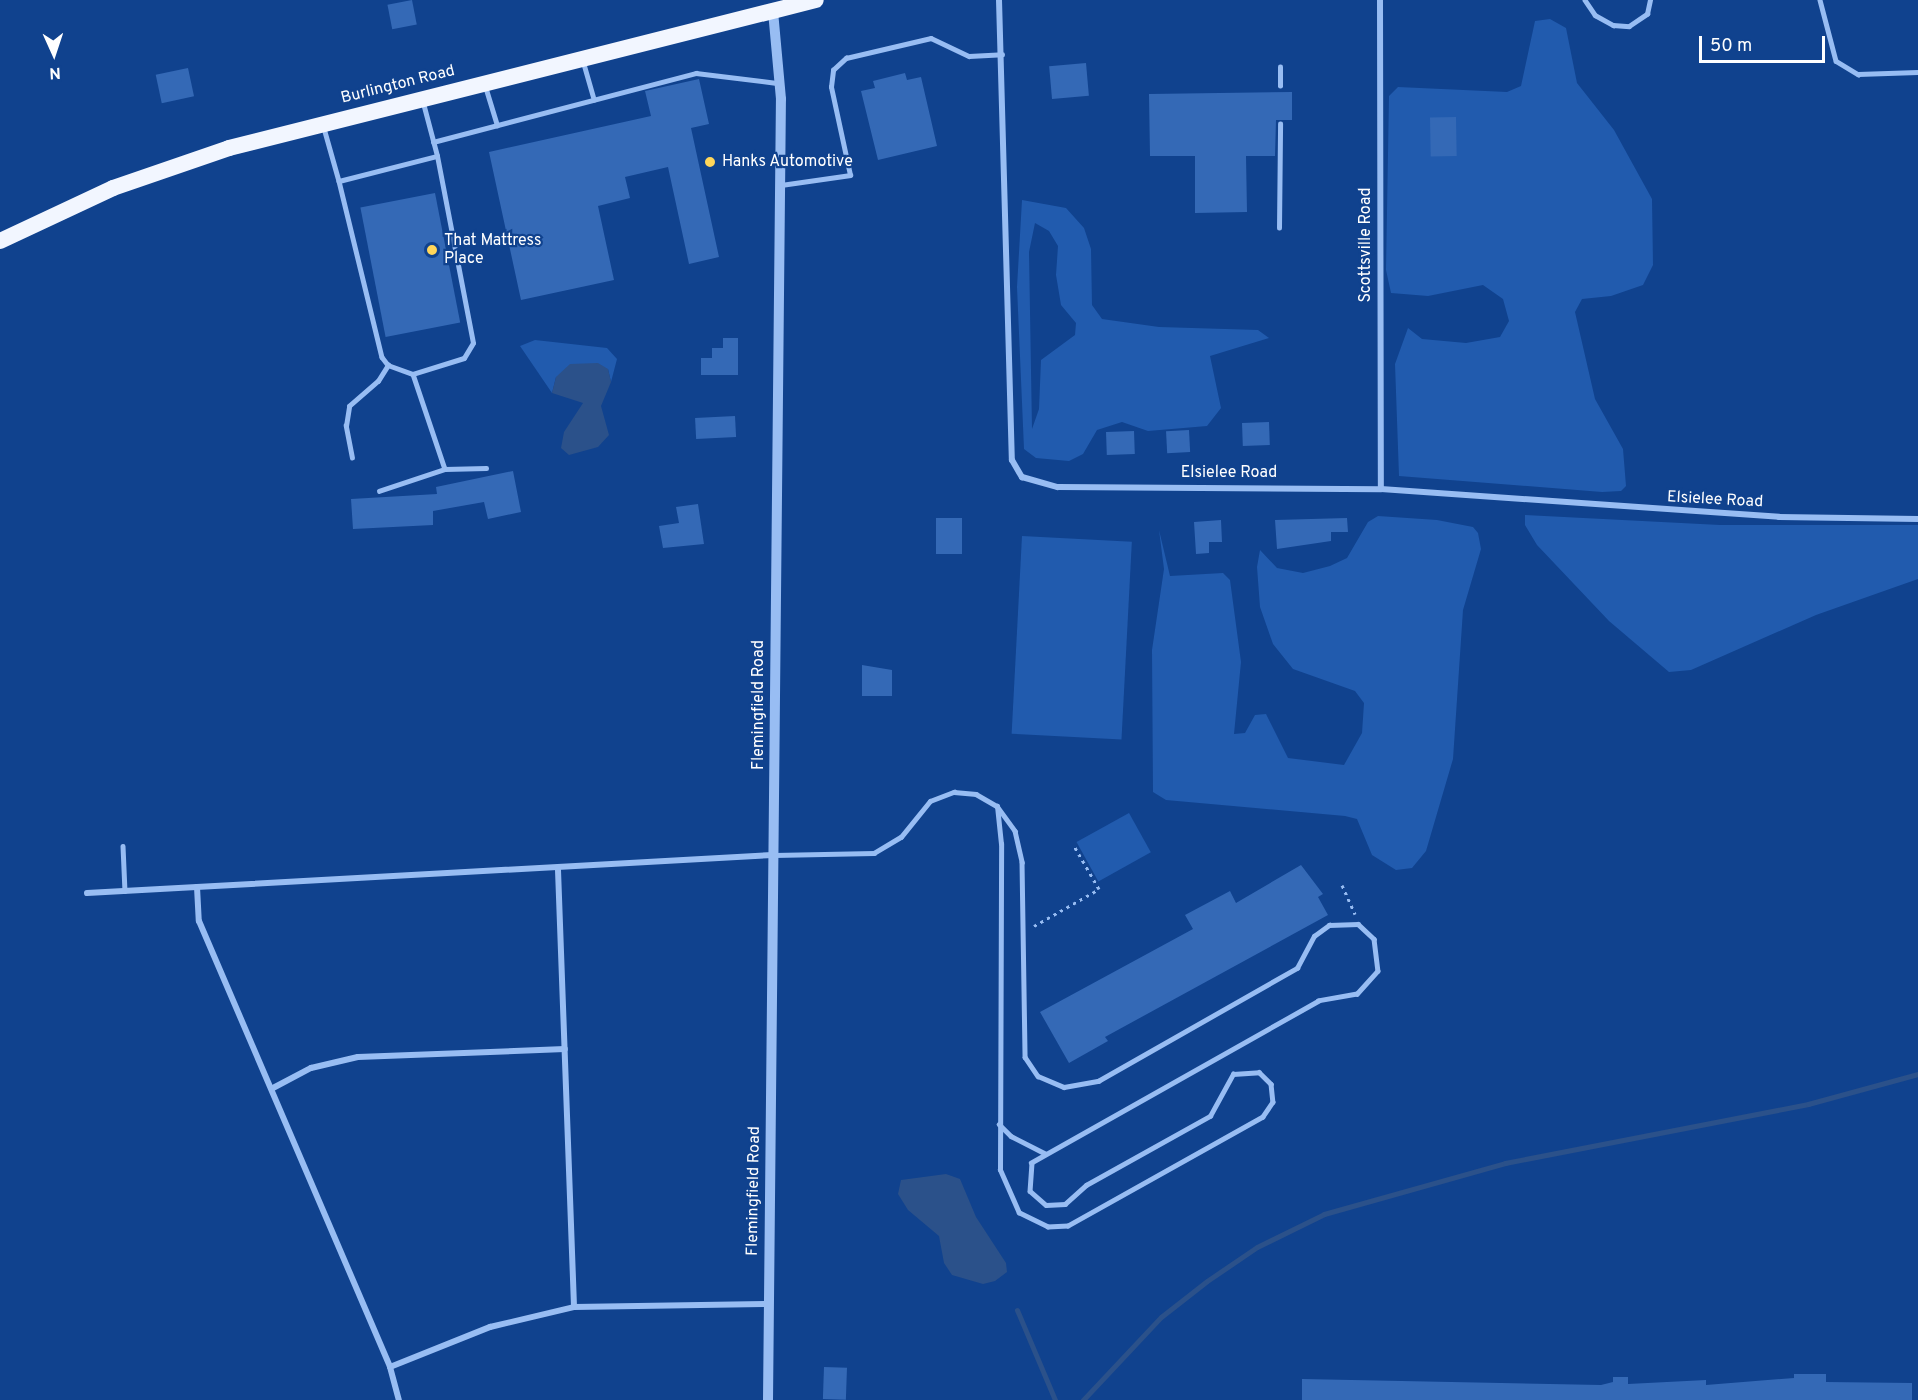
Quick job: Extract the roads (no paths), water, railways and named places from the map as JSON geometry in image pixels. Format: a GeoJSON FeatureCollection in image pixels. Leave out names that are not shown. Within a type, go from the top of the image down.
{"type":"FeatureCollection","features":[{"type":"Feature","properties":{"kind":"highway","name":"Burlington Road"},"geometry":{"type":"LineString","coordinates":[[0,241],[171,166],[322,123],[816,0]]}},
{"type":"Feature","properties":{"kind":"street","name":"Elsielee Road"},"geometry":{"type":"LineString","coordinates":[[999,0],[1012,460],[1022,477],[1058,487],[1382,489],[1779,517],[1918,519]]}},
{"type":"Feature","properties":{"kind":"street","name":"Scottsville Road"},"geometry":{"type":"LineString","coordinates":[[1380,0],[1382,489]]}},
{"type":"Feature","properties":{"kind":"street","name":"Flemingfield Road"},"geometry":{"type":"LineString","coordinates":[[768,1400],[781,84],[773,11]]}},
{"type":"Feature","properties":{"kind":"street"},"geometry":{"type":"LineString","coordinates":[[87,893],[558,870],[773,855]]}},
{"type":"Feature","properties":{"kind":"street"},"geometry":{"type":"LineString","coordinates":[[558,870],[574,1307]]}},
{"type":"Feature","properties":{"kind":"street"},"geometry":{"type":"LineString","coordinates":[[197,887],[199,921],[273,1088],[390,1367],[399,1400]]}},
{"type":"Feature","properties":{"kind":"street"},"geometry":{"type":"LineString","coordinates":[[273,1088],[311,1068],[358,1057],[565,1049]]}},
{"type":"Feature","properties":{"kind":"street"},"geometry":{"type":"LineString","coordinates":[[390,1367],[490,1327],[574,1307],[768,1304]]}},
{"type":"Feature","properties":{"kind":"lane"},"geometry":{"type":"LineString","coordinates":[[1585,0],[1595,15],[1613,25],[1629,26],[1647,14],[1650,0]]}},
{"type":"Feature","properties":{"kind":"lane"},"geometry":{"type":"LineString","coordinates":[[1820,0],[1836,61],[1858,74],[1918,72]]}},
{"type":"Feature","properties":{"kind":"lane"},"geometry":{"type":"LineString","coordinates":[[780,185],[850,175],[831,87],[833,70],[846,58],[931,38],[969,56],[1002,54]]}},
{"type":"Feature","properties":{"kind":"lane"},"geometry":{"type":"LineString","coordinates":[[582,58],[594,100]]}},
{"type":"Feature","properties":{"kind":"lane"},"geometry":{"type":"LineString","coordinates":[[1280,67],[1280,86]]}},
{"type":"Feature","properties":{"kind":"lane"},"geometry":{"type":"LineString","coordinates":[[433,142],[696,73],[781,84]]}},
{"type":"Feature","properties":{"kind":"lane"},"geometry":{"type":"LineString","coordinates":[[485,82],[497,125]]}},
{"type":"Feature","properties":{"kind":"lane"},"geometry":{"type":"LineString","coordinates":[[322,123],[339,181],[377,343],[388,365],[413,374],[464,358],[473,343],[473,322],[422,98]]}},
{"type":"Feature","properties":{"kind":"lane"},"geometry":{"type":"LineString","coordinates":[[1279,228],[1280,124]]}},
{"type":"Feature","properties":{"kind":"lane"},"geometry":{"type":"LineString","coordinates":[[339,181],[436,156]]}},
{"type":"Feature","properties":{"kind":"lane"},"geometry":{"type":"LineString","coordinates":[[352,458],[346,426],[349,406],[378,381],[388,365]]}},
{"type":"Feature","properties":{"kind":"lane"},"geometry":{"type":"LineString","coordinates":[[413,374],[445,469]]}},
{"type":"Feature","properties":{"kind":"lane"},"geometry":{"type":"LineString","coordinates":[[379,491],[445,469],[486,468]]}},
{"type":"Feature","properties":{"kind":"lane"},"geometry":{"type":"LineString","coordinates":[[773,855],[874,853],[901,837],[930,801],[954,792],[975,794],[997,806],[1015,831],[1022,862],[1022,1043],[1030,1068],[1050,1083],[1077,1088],[1098,1081],[1297,968],[1320,930],[1338,922],[1358,924],[1374,939],[1380,958],[1374,980],[1365,989],[1319,1000],[1045,1153],[1027,1173],[1030,1191],[1046,1204],[1065,1204],[1086,1185],[1210,1116],[1233,1074],[1259,1072],[1271,1084],[1273,1102],[1263,1117],[1078,1222],[1058,1228],[1028,1219],[1012,1202],[1000,1170],[1001,844],[997,806]]}},
{"type":"Feature","properties":{"kind":"lane"},"geometry":{"type":"LineString","coordinates":[[123,846],[125,891]]}},
{"type":"Feature","properties":{"kind":"lane"},"geometry":{"type":"LineString","coordinates":[[999,1124],[1011,1136],[1045,1153]]}},
{"type":"Feature","properties":{"kind":"waterway"},"geometry":{"type":"LineString","coordinates":[[1083,1400],[1161,1317],[1207,1281],[1257,1247],[1324,1214],[1505,1163],[1808,1104],[1918,1074]]}},
{"type":"Feature","properties":{"kind":"waterway"},"geometry":{"type":"LineString","coordinates":[[1017,1310],[1055,1400]]}},
{"type":"Feature","properties":{"kind":"place","name":"Hanks Automotive"},"geometry":{"type":"Point","coordinates":[710,162]}},
{"type":"Feature","properties":{"kind":"place","name":"That Mattress Place"},"geometry":{"type":"Point","coordinates":[432,250]}}]}
